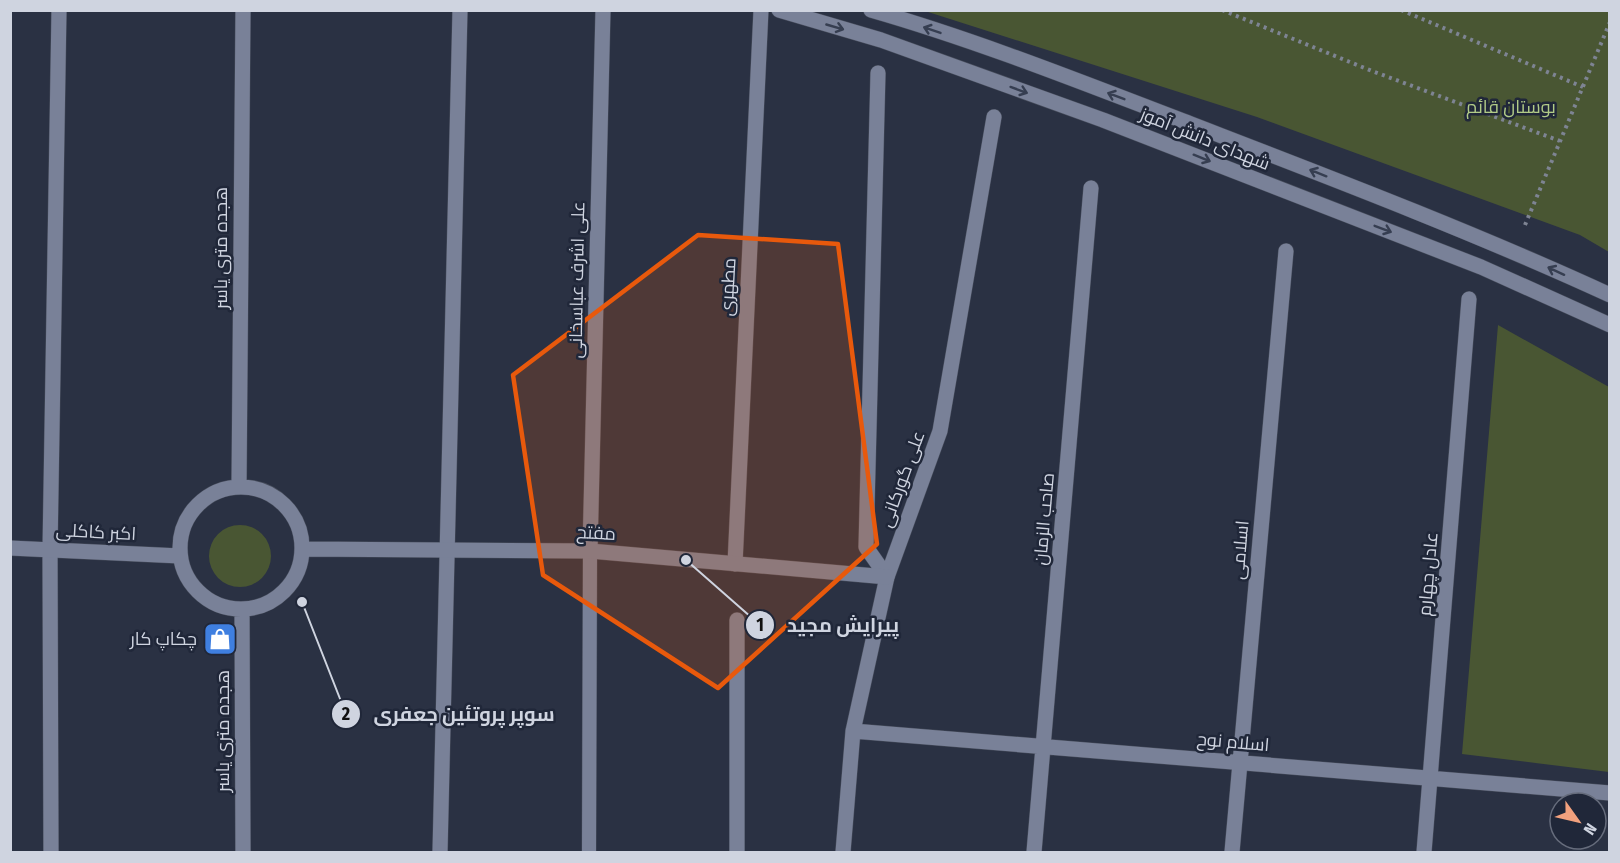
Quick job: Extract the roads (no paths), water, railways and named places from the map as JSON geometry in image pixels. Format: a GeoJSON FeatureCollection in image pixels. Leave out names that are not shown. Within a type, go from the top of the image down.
{"type":"FeatureCollection","features":[{"type":"Feature","properties":{"kind":"street"},"geometry":{"type":"LineString","coordinates":[[51,852],[50,550],[59,10]]}},
{"type":"Feature","properties":{"kind":"street","name":"هجده متری یاسر"},"geometry":{"type":"LineString","coordinates":[[239,486],[243,10]]}},
{"type":"Feature","properties":{"kind":"street"},"geometry":{"type":"LineString","coordinates":[[440,852],[460,10]]}},
{"type":"Feature","properties":{"kind":"street","name":"علی اشرف عباسخانی"},"geometry":{"type":"LineString","coordinates":[[590,551],[603,10]]}},
{"type":"Feature","properties":{"kind":"street","name":"مطهری"},"geometry":{"type":"LineString","coordinates":[[735,564],[761,10]]}},
{"type":"Feature","properties":{"kind":"street","name":"شهدای دانش آموز"},"geometry":{"type":"LineString","coordinates":[[778,10],[881,40],[1103,120],[1481,267],[1610,325]]}},
{"type":"Feature","properties":{"kind":"street"},"geometry":{"type":"LineString","coordinates":[[871,10],[1050,70],[1292,163],[1539,263],[1610,295]]}},
{"type":"Feature","properties":{"kind":"street"},"geometry":{"type":"LineString","coordinates":[[879,73],[866,547],[887,577]]}},
{"type":"Feature","properties":{"kind":"street","name":"علی گورکانی"},"geometry":{"type":"LineString","coordinates":[[843,852],[853,731],[887,577],[940,431],[994,117]]}},
{"type":"Feature","properties":{"kind":"street","name":"صاحب الزمان"},"geometry":{"type":"LineString","coordinates":[[1034,852],[1045,745],[1091,188]]}},
{"type":"Feature","properties":{"kind":"street","name":"اسلامی"},"geometry":{"type":"LineString","coordinates":[[1232,852],[1286,250]]}},
{"type":"Feature","properties":{"kind":"street","name":"عادل چهارم"},"geometry":{"type":"LineString","coordinates":[[1424,852],[1469,299]]}},
{"type":"Feature","properties":{"kind":"street"},"geometry":{"type":"LineString","coordinates":[[239,486],[259,489],[277,497],[291,511],[300,529],[303,549],[299,567],[291,584],[277,597],[261,606],[242,609],[225,607],[208,600],[195,588],[185,573],[180,556],[180,539],[185,523],[194,508],[207,496],[222,489],[239,486]]}},
{"type":"Feature","properties":{"kind":"street","name":"اکبر کاکلی"},"geometry":{"type":"LineString","coordinates":[[10,548],[180,556]]}},
{"type":"Feature","properties":{"kind":"street","name":"مفتح"},"geometry":{"type":"LineString","coordinates":[[303,549],[590,551],[887,577]]}},
{"type":"Feature","properties":{"kind":"street","name":"هجده متری یاسر"},"geometry":{"type":"LineString","coordinates":[[242,609],[243,852]]}},
{"type":"Feature","properties":{"kind":"street"},"geometry":{"type":"LineString","coordinates":[[737,852],[738,620]]}},
{"type":"Feature","properties":{"kind":"street","name":"اسلام نوح"},"geometry":{"type":"LineString","coordinates":[[853,731],[1610,793]]}},
{"type":"Feature","properties":{"kind":"lane"},"geometry":{"type":"LineString","coordinates":[[589,852],[590,551]]}},
{"type":"Feature","properties":{"kind":"place","name":"پیرایش مجید"},"geometry":{"type":"Point","coordinates":[686,560]}},
{"type":"Feature","properties":{"kind":"place","name":"سوپر پروتئین جعفری"},"geometry":{"type":"Point","coordinates":[302,602]}},
{"type":"Feature","properties":{"kind":"place","name":"چکاپ کار"},"geometry":{"type":"Point","coordinates":[220,639]}},
{"type":"Feature","properties":{"kind":"park label","name":"بوستان قائم"},"geometry":{"type":"Point","coordinates":[1511,107]}}]}
